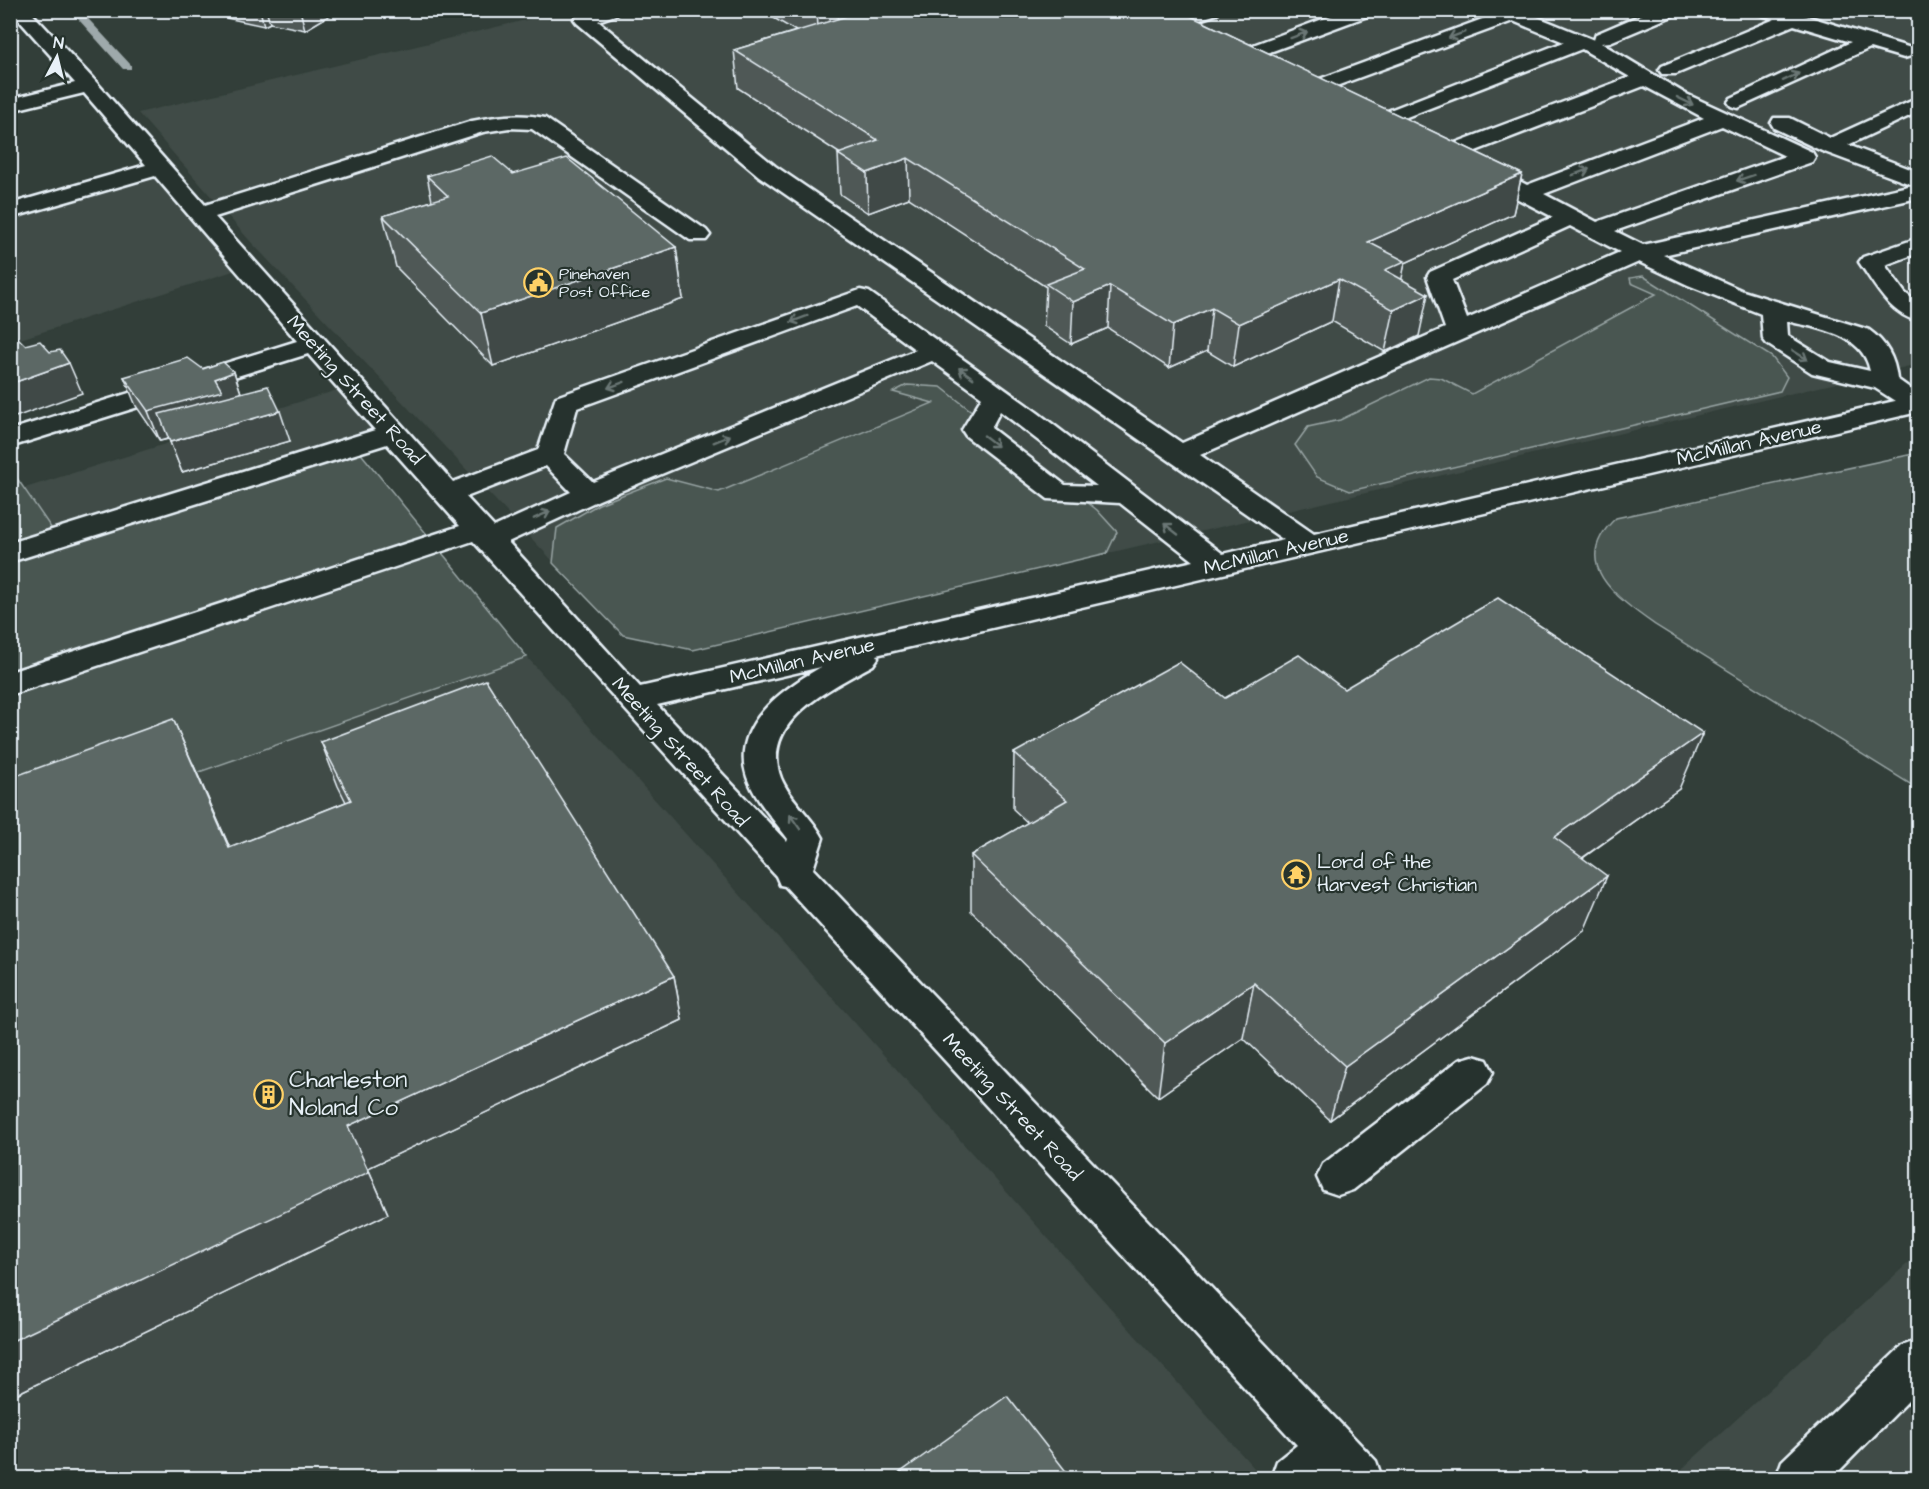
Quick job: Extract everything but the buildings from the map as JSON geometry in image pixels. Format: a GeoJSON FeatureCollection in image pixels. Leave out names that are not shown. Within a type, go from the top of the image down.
{"type":"FeatureCollection","features":[{"type":"Feature","properties":{"kind":"street","name":"Meeting Street Road"},"geometry":{"type":"LineString","coordinates":[[18,10],[89,86],[313,345],[633,700],[793,875],[1344,1463]]}},
{"type":"Feature","properties":{"kind":"street"},"geometry":{"type":"LineString","coordinates":[[611,10],[584,19],[766,171],[1310,544]]}},
{"type":"Feature","properties":{"kind":"street"},"geometry":{"type":"LineString","coordinates":[[1156,10],[1205,35]]}},
{"type":"Feature","properties":{"kind":"street"},"geometry":{"type":"LineString","coordinates":[[1177,21],[1210,10]]}},
{"type":"Feature","properties":{"kind":"street"},"geometry":{"type":"LineString","coordinates":[[1244,55],[1366,10]]}},
{"type":"Feature","properties":{"kind":"street"},"geometry":{"type":"LineString","coordinates":[[1603,38],[1670,10]]}},
{"type":"Feature","properties":{"kind":"street"},"geometry":{"type":"LineString","coordinates":[[1765,10],[1904,52]]}},
{"type":"Feature","properties":{"kind":"street"},"geometry":{"type":"LineString","coordinates":[[1293,79],[1516,12],[1603,38],[1698,83]]}},
{"type":"Feature","properties":{"kind":"street"},"geometry":{"type":"LineString","coordinates":[[1516,12],[1581,42],[1647,78],[1677,98],[1804,157],[1596,230]]}},
{"type":"Feature","properties":{"kind":"street"},"geometry":{"type":"LineString","coordinates":[[1669,70],[1792,19]]}},
{"type":"Feature","properties":{"kind":"street"},"geometry":{"type":"LineString","coordinates":[[1738,102],[1869,41]]}},
{"type":"Feature","properties":{"kind":"street"},"geometry":{"type":"LineString","coordinates":[[1360,111],[1581,42]]}},
{"type":"Feature","properties":{"kind":"street"},"geometry":{"type":"LineString","coordinates":[[1224,45],[1526,193],[1636,254],[1773,310],[1834,327],[1867,340],[1884,365],[1884,382]]}},
{"type":"Feature","properties":{"kind":"street"},"geometry":{"type":"LineString","coordinates":[[1427,144],[1647,78]]}},
{"type":"Feature","properties":{"kind":"street"},"geometry":{"type":"LineString","coordinates":[[10,105],[89,86]]}},
{"type":"Feature","properties":{"kind":"street"},"geometry":{"type":"LineString","coordinates":[[1718,93],[1830,146],[1918,180]]}},
{"type":"Feature","properties":{"kind":"street"},"geometry":{"type":"LineString","coordinates":[[1830,146],[1918,104]]}},
{"type":"Feature","properties":{"kind":"street"},"geometry":{"type":"LineString","coordinates":[[1526,193],[1721,118]]}},
{"type":"Feature","properties":{"kind":"street"},"geometry":{"type":"LineString","coordinates":[[200,214],[480,126],[509,122],[537,123],[698,236]]}},
{"type":"Feature","properties":{"kind":"street"},"geometry":{"type":"LineString","coordinates":[[10,211],[160,168]]}},
{"type":"Feature","properties":{"kind":"street"},"geometry":{"type":"LineString","coordinates":[[1180,454],[1636,254],[1918,190]]}},
{"type":"Feature","properties":{"kind":"street"},"geometry":{"type":"LineString","coordinates":[[1459,331],[1439,277],[1571,217]]}},
{"type":"Feature","properties":{"kind":"street"},"geometry":{"type":"LineString","coordinates":[[1918,245],[1871,262],[1896,298],[1918,314]]}},
{"type":"Feature","properties":{"kind":"street"},"geometry":{"type":"LineString","coordinates":[[550,455],[565,403],[860,297],[996,395],[1218,565]]}},
{"type":"Feature","properties":{"kind":"street"},"geometry":{"type":"LineString","coordinates":[[1773,310],[1776,339],[1821,368],[1884,382],[1917,404]]}},
{"type":"Feature","properties":{"kind":"street"},"geometry":{"type":"LineString","coordinates":[[10,439],[313,345]]}},
{"type":"Feature","properties":{"kind":"street"},"geometry":{"type":"LineString","coordinates":[[10,684],[484,534],[589,494],[935,351]]}},
{"type":"Feature","properties":{"kind":"street"},"geometry":{"type":"LineString","coordinates":[[996,395],[976,430],[1058,493],[1127,495]]}},
{"type":"Feature","properties":{"kind":"street","name":"McMillan Avenue"},"geometry":{"type":"LineString","coordinates":[[633,700],[1917,404]]}},
{"type":"Feature","properties":{"kind":"street"},"geometry":{"type":"LineString","coordinates":[[10,553],[393,433]]}},
{"type":"Feature","properties":{"kind":"street"},"geometry":{"type":"LineString","coordinates":[[448,494],[550,455]]}},
{"type":"Feature","properties":{"kind":"street"},"geometry":{"type":"LineString","coordinates":[[550,455],[589,494]]}},
{"type":"Feature","properties":{"kind":"street"},"geometry":{"type":"LineString","coordinates":[[793,875],[806,838],[764,778],[760,761],[763,737],[781,709],[810,688],[894,640]]}},
{"type":"Feature","properties":{"kind":"street"},"geometry":{"type":"LineString","coordinates":[[1338,1177],[1473,1072]]}},
{"type":"Feature","properties":{"kind":"street"},"geometry":{"type":"LineString","coordinates":[[1799,1479],[1918,1361]]}},
{"type":"Feature","properties":{"kind":"street"},"geometry":{"type":"LineString","coordinates":[[1294,1479],[1344,1463]]}},
{"type":"Feature","properties":{"kind":"shaded area"},"geometry":{"type":"Polygon","coordinates":[[[563,11],[1888,11],[1918,19],[1918,364],[693,650],[623,635],[250,241],[138,113],[563,11]]]}},
{"type":"Feature","properties":{"kind":"shaded area"},"geometry":{"type":"Polygon","coordinates":[[[160,168],[246,267],[11,342],[11,211],[160,168]]]}},
{"type":"Feature","properties":{"kind":"shaded area"},"geometry":{"type":"Polygon","coordinates":[[[1643,276],[1772,357],[1787,377],[1780,391],[1350,491],[1317,477],[1295,445],[1308,427],[1340,420],[1429,377],[1441,378],[1472,394],[1656,294],[1631,283],[1630,278],[1643,276]]]}},
{"type":"Feature","properties":{"kind":"shaded area"},"geometry":{"type":"Polygon","coordinates":[[[907,385],[941,387],[1097,510],[1117,532],[1107,553],[693,650],[623,635],[553,563],[557,528],[599,504],[666,478],[719,492],[933,403],[893,392],[907,385]]]}},
{"type":"Feature","properties":{"kind":"shaded area"},"geometry":{"type":"Polygon","coordinates":[[[350,386],[393,433],[58,538],[25,488],[350,386]]]}},
{"type":"Feature","properties":{"kind":"shaded area"},"geometry":{"type":"Polygon","coordinates":[[[354,445],[527,657],[11,838],[10,468],[58,538],[354,445]]]}},
{"type":"Feature","properties":{"kind":"shaded area"},"geometry":{"type":"Polygon","coordinates":[[[1918,453],[1918,789],[1655,625],[1613,591],[1597,565],[1596,550],[1602,534],[1616,518],[1918,453]]]}},
{"type":"Feature","properties":{"kind":"shaded area"},"geometry":{"type":"Polygon","coordinates":[[[527,657],[1263,1478],[11,1478],[11,831],[193,764],[527,657]]]}},
{"type":"Feature","properties":{"kind":"shaded area"},"geometry":{"type":"Polygon","coordinates":[[[1918,1254],[1918,1478],[1672,1478],[1918,1254]]]}},
{"type":"Feature","properties":{"kind":"waterway"},"geometry":{"type":"LineString","coordinates":[[74,10],[127,67]]}},
{"type":"Feature","properties":{"kind":"place","name":"Pinehaven Post Office"},"geometry":{"type":"Point","coordinates":[538,283]}},
{"type":"Feature","properties":{"kind":"place","name":"Lord of the Harvest Christian"},"geometry":{"type":"Point","coordinates":[1296,874]}},
{"type":"Feature","properties":{"kind":"place","name":"Charleston Noland Co"},"geometry":{"type":"Point","coordinates":[268,1094]}}]}
